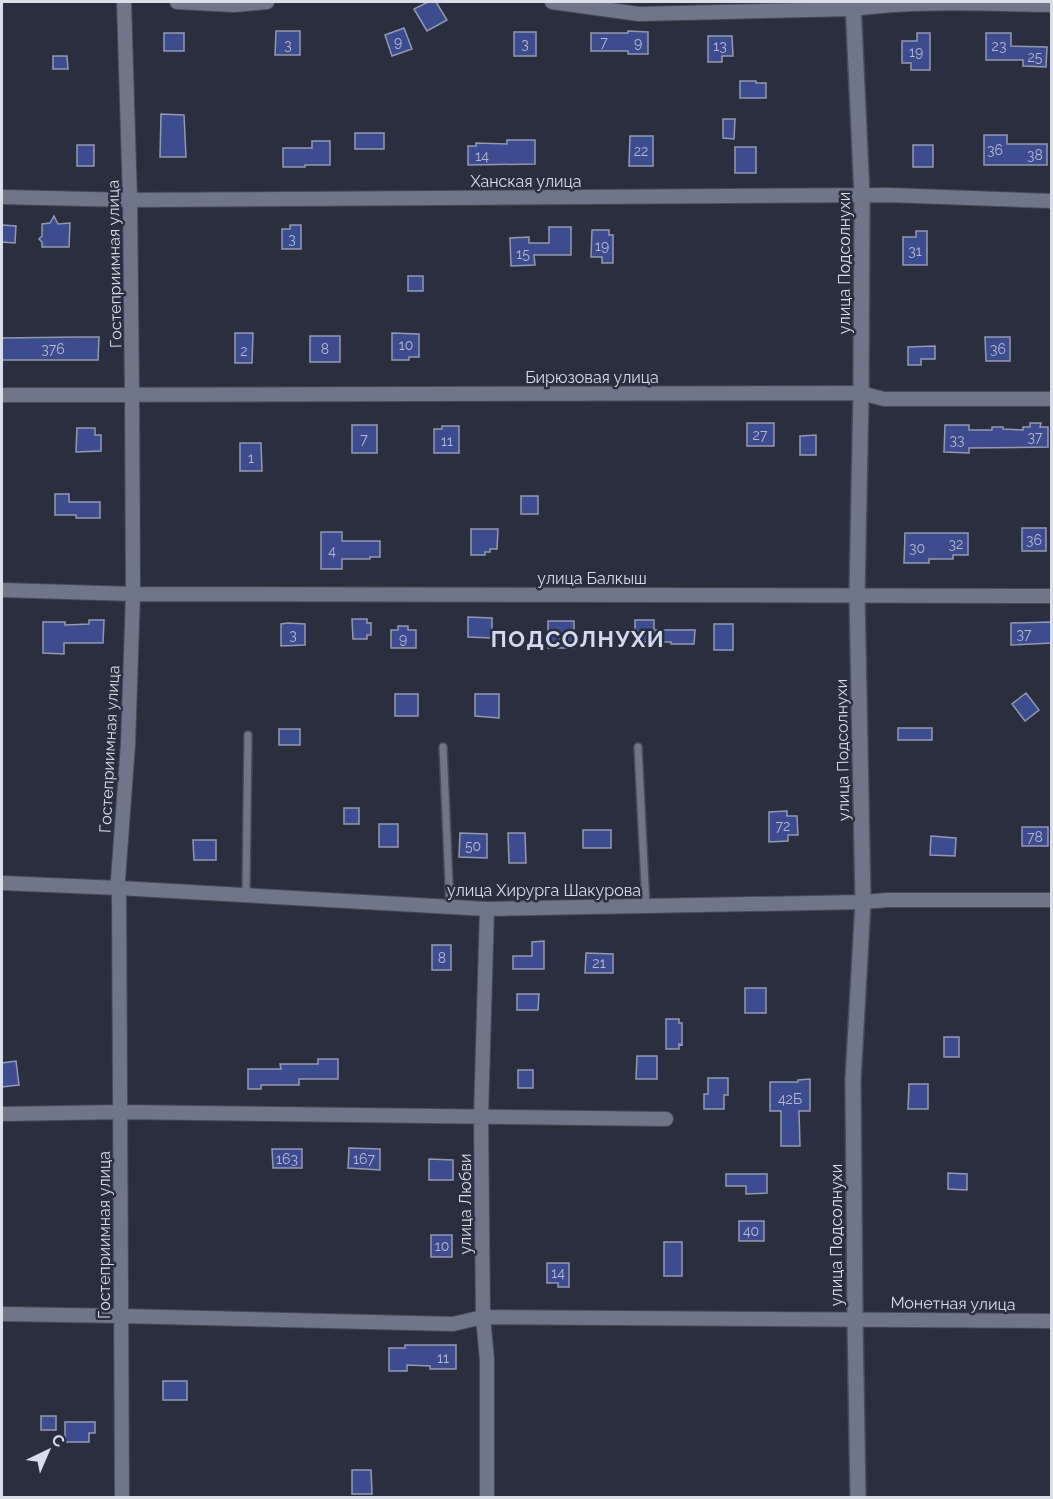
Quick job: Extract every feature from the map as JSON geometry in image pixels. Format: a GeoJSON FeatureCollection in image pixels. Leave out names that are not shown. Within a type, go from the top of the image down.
{"type":"FeatureCollection","features":[{"type":"Feature","properties":{"kind":"street","name":"Гостеприимная улица"},"geometry":{"type":"LineString","coordinates":[[122,1497],[118,880],[128,744],[133,594],[130,200],[124,2]]}},
{"type":"Feature","properties":{"kind":"street"},"geometry":{"type":"LineString","coordinates":[[177,2],[234,5],[267,2]]}},
{"type":"Feature","properties":{"kind":"street"},"geometry":{"type":"LineString","coordinates":[[552,2],[639,14],[882,4],[1052,5]]}},
{"type":"Feature","properties":{"kind":"street","name":"улица Подсолнухи"},"geometry":{"type":"LineString","coordinates":[[852,5],[862,196],[857,596],[862,902],[853,1080],[858,1497]]}},
{"type":"Feature","properties":{"kind":"street","name":"Ханская улица"},"geometry":{"type":"LineString","coordinates":[[2,197],[130,200],[889,195],[1052,201]]}},
{"type":"Feature","properties":{"kind":"street","name":"Бирюзовая улица"},"geometry":{"type":"LineString","coordinates":[[2,395],[861,393],[884,399],[1052,399]]}},
{"type":"Feature","properties":{"kind":"street","name":"улица Балкыш"},"geometry":{"type":"LineString","coordinates":[[2,590],[133,594],[1052,596]]}},
{"type":"Feature","properties":{"kind":"street","name":"улица Хирурга Шакурова"},"geometry":{"type":"LineString","coordinates":[[2,883],[487,909],[887,900],[1052,900]]}},
{"type":"Feature","properties":{"kind":"street","name":"улица Любви"},"geometry":{"type":"LineString","coordinates":[[487,909],[481,1116],[483,1317],[487,1360],[487,1497]]}},
{"type":"Feature","properties":{"kind":"street"},"geometry":{"type":"LineString","coordinates":[[2,1114],[120,1112],[666,1119]]}},
{"type":"Feature","properties":{"kind":"street","name":"Монетная улица"},"geometry":{"type":"LineString","coordinates":[[2,1314],[453,1324],[483,1317],[1052,1321]]}},
{"type":"Feature","properties":{"kind":"lane"},"geometry":{"type":"LineString","coordinates":[[246,895],[248,735]]}},
{"type":"Feature","properties":{"kind":"lane"},"geometry":{"type":"LineString","coordinates":[[443,747],[450,907]]}},
{"type":"Feature","properties":{"kind":"lane"},"geometry":{"type":"LineString","coordinates":[[639,747],[646,906]]}},
{"type":"Feature","properties":{"kind":"building"},"geometry":{"type":"Polygon","coordinates":[[[428,2],[436,2],[447,20],[427,31],[414,9],[428,2]]]}},
{"type":"Feature","properties":{"kind":"building"},"geometry":{"type":"Polygon","coordinates":[[[404,28],[412,49],[392,56],[385,35],[404,28]]]}},
{"type":"Feature","properties":{"kind":"building"},"geometry":{"type":"Polygon","coordinates":[[[276,31],[300,31],[300,55],[275,55],[276,31]]]}},
{"type":"Feature","properties":{"kind":"building"},"geometry":{"type":"Polygon","coordinates":[[[628,31],[648,32],[648,54],[628,54],[628,51],[591,51],[591,33],[628,33],[628,31]]]}},
{"type":"Feature","properties":{"kind":"building"},"geometry":{"type":"Polygon","coordinates":[[[514,32],[536,32],[536,56],[514,56],[514,32]]]}},
{"type":"Feature","properties":{"kind":"building"},"geometry":{"type":"Polygon","coordinates":[[[164,33],[184,33],[184,51],[164,51],[164,33]]]}},
{"type":"Feature","properties":{"kind":"building"},"geometry":{"type":"Polygon","coordinates":[[[917,33],[930,33],[930,70],[911,70],[911,63],[902,63],[902,41],[917,41],[917,33]]]}},
{"type":"Feature","properties":{"kind":"building"},"geometry":{"type":"Polygon","coordinates":[[[986,33],[1011,33],[1011,46],[1047,47],[1046,67],[1023,66],[1023,60],[986,60],[986,33]]]}},
{"type":"Feature","properties":{"kind":"building"},"geometry":{"type":"Polygon","coordinates":[[[708,36],[732,36],[733,56],[722,56],[722,62],[708,62],[708,36]]]}},
{"type":"Feature","properties":{"kind":"building"},"geometry":{"type":"Polygon","coordinates":[[[53,56],[67,56],[68,69],[53,69],[53,56]]]}},
{"type":"Feature","properties":{"kind":"building"},"geometry":{"type":"Polygon","coordinates":[[[740,81],[766,83],[766,98],[740,98],[740,81]]]}},
{"type":"Feature","properties":{"kind":"building"},"geometry":{"type":"Polygon","coordinates":[[[161,114],[184,115],[186,157],[160,157],[161,114]]]}},
{"type":"Feature","properties":{"kind":"building"},"geometry":{"type":"Polygon","coordinates":[[[723,119],[735,119],[734,139],[723,138],[723,119]]]}},
{"type":"Feature","properties":{"kind":"building"},"geometry":{"type":"Polygon","coordinates":[[[355,133],[384,133],[384,149],[355,149],[355,133]]]}},
{"type":"Feature","properties":{"kind":"building"},"geometry":{"type":"Polygon","coordinates":[[[984,135],[1007,135],[1007,144],[1047,144],[1047,165],[984,165],[984,135]]]}},
{"type":"Feature","properties":{"kind":"building"},"geometry":{"type":"Polygon","coordinates":[[[630,136],[653,136],[653,166],[629,166],[630,136]]]}},
{"type":"Feature","properties":{"kind":"building"},"geometry":{"type":"Polygon","coordinates":[[[507,140],[535,140],[535,164],[468,165],[468,146],[476,146],[476,143],[507,144],[507,140]]]}},
{"type":"Feature","properties":{"kind":"building"},"geometry":{"type":"Polygon","coordinates":[[[312,141],[330,141],[330,165],[283,167],[283,148],[312,148],[312,141]]]}},
{"type":"Feature","properties":{"kind":"building"},"geometry":{"type":"Polygon","coordinates":[[[77,145],[94,145],[94,166],[77,166],[77,145]]]}},
{"type":"Feature","properties":{"kind":"building"},"geometry":{"type":"Polygon","coordinates":[[[913,145],[933,145],[933,167],[913,167],[913,145]]]}},
{"type":"Feature","properties":{"kind":"building"},"geometry":{"type":"Polygon","coordinates":[[[735,147],[756,147],[756,173],[735,173],[735,147]]]}},
{"type":"Feature","properties":{"kind":"building"},"geometry":{"type":"Polygon","coordinates":[[[54,216],[58,224],[70,223],[69,247],[42,247],[39,239],[42,236],[42,224],[50,223],[54,216]]]}},
{"type":"Feature","properties":{"kind":"building"},"geometry":{"type":"Polygon","coordinates":[[[2,225],[16,226],[15,243],[2,242],[2,225]]]}},
{"type":"Feature","properties":{"kind":"building"},"geometry":{"type":"Polygon","coordinates":[[[290,225],[301,225],[301,249],[282,249],[282,229],[290,229],[290,225]]]}},
{"type":"Feature","properties":{"kind":"building"},"geometry":{"type":"Polygon","coordinates":[[[549,227],[571,227],[571,255],[534,255],[535,265],[511,266],[510,238],[529,237],[529,243],[549,243],[549,227]]]}},
{"type":"Feature","properties":{"kind":"building"},"geometry":{"type":"Polygon","coordinates":[[[592,230],[609,230],[609,235],[613,235],[613,263],[602,263],[602,257],[591,257],[592,230]]]}},
{"type":"Feature","properties":{"kind":"building"},"geometry":{"type":"Polygon","coordinates":[[[916,231],[927,231],[927,265],[903,265],[903,237],[916,237],[916,231]]]}},
{"type":"Feature","properties":{"kind":"building"},"geometry":{"type":"Polygon","coordinates":[[[408,276],[423,276],[423,291],[408,291],[408,276]]]}},
{"type":"Feature","properties":{"kind":"building"},"geometry":{"type":"Polygon","coordinates":[[[235,333],[253,333],[252,363],[235,363],[235,333]]]}},
{"type":"Feature","properties":{"kind":"building"},"geometry":{"type":"Polygon","coordinates":[[[392,333],[419,334],[419,357],[409,357],[409,360],[392,360],[392,333]]]}},
{"type":"Feature","properties":{"kind":"building"},"geometry":{"type":"Polygon","coordinates":[[[310,336],[340,336],[340,362],[310,362],[310,336]]]}},
{"type":"Feature","properties":{"kind":"building"},"geometry":{"type":"Polygon","coordinates":[[[99,337],[98,360],[2,360],[2,338],[99,337]]]}},
{"type":"Feature","properties":{"kind":"building"},"geometry":{"type":"Polygon","coordinates":[[[985,337],[1010,337],[1010,361],[986,361],[985,337]]]}},
{"type":"Feature","properties":{"kind":"building"},"geometry":{"type":"Polygon","coordinates":[[[935,346],[935,359],[921,359],[921,365],[908,365],[908,347],[935,346]]]}},
{"type":"Feature","properties":{"kind":"building"},"geometry":{"type":"Polygon","coordinates":[[[747,423],[774,423],[774,446],[747,446],[747,423]]]}},
{"type":"Feature","properties":{"kind":"building"},"geometry":{"type":"Polygon","coordinates":[[[1030,423],[1041,423],[1040,427],[1048,427],[1048,447],[969,448],[969,453],[944,452],[945,425],[969,425],[969,430],[992,430],[992,427],[1003,427],[1003,429],[1023,430],[1023,427],[1030,427],[1030,423]]]}},
{"type":"Feature","properties":{"kind":"building"},"geometry":{"type":"Polygon","coordinates":[[[352,425],[377,425],[377,453],[352,453],[352,425]]]}},
{"type":"Feature","properties":{"kind":"building"},"geometry":{"type":"Polygon","coordinates":[[[442,426],[459,426],[459,453],[434,453],[434,429],[442,429],[442,426]]]}},
{"type":"Feature","properties":{"kind":"building"},"geometry":{"type":"Polygon","coordinates":[[[77,428],[95,428],[95,435],[101,435],[101,451],[76,452],[77,428]]]}},
{"type":"Feature","properties":{"kind":"building"},"geometry":{"type":"Polygon","coordinates":[[[816,435],[816,455],[800,455],[800,436],[816,435]]]}},
{"type":"Feature","properties":{"kind":"building"},"geometry":{"type":"Polygon","coordinates":[[[240,443],[261,443],[262,471],[240,471],[240,443]]]}},
{"type":"Feature","properties":{"kind":"building"},"geometry":{"type":"Polygon","coordinates":[[[55,494],[69,494],[69,502],[100,502],[100,518],[55,515],[55,494]]]}},
{"type":"Feature","properties":{"kind":"building"},"geometry":{"type":"Polygon","coordinates":[[[521,496],[538,496],[538,514],[521,514],[521,496]]]}},
{"type":"Feature","properties":{"kind":"building"},"geometry":{"type":"Polygon","coordinates":[[[1022,528],[1046,528],[1046,551],[1022,551],[1022,528]]]}},
{"type":"Feature","properties":{"kind":"building"},"geometry":{"type":"Polygon","coordinates":[[[471,529],[498,529],[497,549],[490,549],[490,552],[485,552],[485,555],[471,555],[471,529]]]}},
{"type":"Feature","properties":{"kind":"building"},"geometry":{"type":"Polygon","coordinates":[[[321,532],[342,532],[342,541],[380,541],[380,557],[342,559],[342,569],[321,569],[321,532]]]}},
{"type":"Feature","properties":{"kind":"building"},"geometry":{"type":"Polygon","coordinates":[[[905,533],[968,533],[968,555],[953,555],[953,559],[929,559],[929,563],[904,563],[905,533]]]}},
{"type":"Feature","properties":{"kind":"building"},"geometry":{"type":"Polygon","coordinates":[[[468,617],[492,618],[492,638],[468,637],[468,617]]]}},
{"type":"Feature","properties":{"kind":"building"},"geometry":{"type":"Polygon","coordinates":[[[352,619],[367,619],[367,623],[371,623],[371,635],[367,635],[367,639],[353,639],[352,619]]]}},
{"type":"Feature","properties":{"kind":"building"},"geometry":{"type":"Polygon","coordinates":[[[89,620],[104,620],[103,643],[64,643],[64,654],[43,653],[43,622],[65,622],[65,625],[89,624],[89,620]]]}},
{"type":"Feature","properties":{"kind":"building"},"geometry":{"type":"Polygon","coordinates":[[[635,620],[654,620],[654,630],[695,630],[694,644],[635,642],[635,620]]]}},
{"type":"Feature","properties":{"kind":"building"},"geometry":{"type":"Polygon","coordinates":[[[548,621],[574,621],[574,648],[548,648],[548,621]]]}},
{"type":"Feature","properties":{"kind":"building"},"geometry":{"type":"Polygon","coordinates":[[[1052,622],[1052,643],[1011,645],[1011,623],[1052,622]]]}},
{"type":"Feature","properties":{"kind":"building"},"geometry":{"type":"Polygon","coordinates":[[[281,624],[305,624],[305,645],[281,646],[281,624]]]}},
{"type":"Feature","properties":{"kind":"building"},"geometry":{"type":"Polygon","coordinates":[[[714,624],[733,624],[733,650],[714,650],[714,624]]]}},
{"type":"Feature","properties":{"kind":"building"},"geometry":{"type":"Polygon","coordinates":[[[398,626],[408,626],[408,630],[416,630],[416,648],[391,648],[391,630],[398,630],[398,626]]]}},
{"type":"Feature","properties":{"kind":"building"},"geometry":{"type":"Polygon","coordinates":[[[1026,693],[1039,710],[1025,721],[1012,704],[1026,693]]]}},
{"type":"Feature","properties":{"kind":"building"},"geometry":{"type":"Polygon","coordinates":[[[395,694],[418,694],[418,716],[395,716],[395,694]]]}},
{"type":"Feature","properties":{"kind":"building"},"geometry":{"type":"Polygon","coordinates":[[[475,694],[499,694],[499,718],[475,716],[475,694]]]}},
{"type":"Feature","properties":{"kind":"building"},"geometry":{"type":"Polygon","coordinates":[[[898,728],[932,728],[932,740],[898,740],[898,728]]]}},
{"type":"Feature","properties":{"kind":"building"},"geometry":{"type":"Polygon","coordinates":[[[279,729],[300,729],[300,745],[279,745],[279,729]]]}},
{"type":"Feature","properties":{"kind":"building"},"geometry":{"type":"Polygon","coordinates":[[[344,808],[359,808],[359,824],[344,824],[344,808]]]}},
{"type":"Feature","properties":{"kind":"building"},"geometry":{"type":"Polygon","coordinates":[[[787,811],[787,816],[797,816],[798,835],[788,835],[788,841],[769,842],[769,812],[787,811]]]}},
{"type":"Feature","properties":{"kind":"building"},"geometry":{"type":"Polygon","coordinates":[[[379,824],[398,824],[398,847],[379,847],[379,824]]]}},
{"type":"Feature","properties":{"kind":"building"},"geometry":{"type":"Polygon","coordinates":[[[1022,827],[1048,827],[1048,846],[1022,846],[1022,827]]]}},
{"type":"Feature","properties":{"kind":"building"},"geometry":{"type":"Polygon","coordinates":[[[583,830],[611,830],[611,848],[583,848],[583,830]]]}},
{"type":"Feature","properties":{"kind":"building"},"geometry":{"type":"Polygon","coordinates":[[[460,833],[487,834],[487,858],[459,857],[460,833]]]}},
{"type":"Feature","properties":{"kind":"building"},"geometry":{"type":"Polygon","coordinates":[[[508,833],[525,833],[526,863],[509,863],[508,833]]]}},
{"type":"Feature","properties":{"kind":"building"},"geometry":{"type":"Polygon","coordinates":[[[931,836],[956,838],[955,856],[930,855],[931,836]]]}},
{"type":"Feature","properties":{"kind":"building"},"geometry":{"type":"Polygon","coordinates":[[[193,840],[216,840],[216,860],[194,860],[193,840]]]}},
{"type":"Feature","properties":{"kind":"building"},"geometry":{"type":"Polygon","coordinates":[[[544,941],[544,969],[513,969],[513,956],[532,956],[532,942],[544,941]]]}},
{"type":"Feature","properties":{"kind":"building"},"geometry":{"type":"Polygon","coordinates":[[[432,945],[451,945],[451,970],[432,970],[432,945]]]}},
{"type":"Feature","properties":{"kind":"building"},"geometry":{"type":"Polygon","coordinates":[[[586,953],[613,954],[613,973],[585,973],[586,953]]]}},
{"type":"Feature","properties":{"kind":"building"},"geometry":{"type":"Polygon","coordinates":[[[745,988],[766,988],[766,1013],[745,1013],[745,988]]]}},
{"type":"Feature","properties":{"kind":"building"},"geometry":{"type":"Polygon","coordinates":[[[517,994],[539,994],[538,1010],[517,1010],[517,994]]]}},
{"type":"Feature","properties":{"kind":"building"},"geometry":{"type":"Polygon","coordinates":[[[666,1019],[679,1019],[679,1023],[682,1023],[682,1045],[679,1044],[679,1049],[666,1049],[666,1019]]]}},
{"type":"Feature","properties":{"kind":"building"},"geometry":{"type":"Polygon","coordinates":[[[944,1037],[959,1037],[959,1057],[944,1057],[944,1037]]]}},
{"type":"Feature","properties":{"kind":"building"},"geometry":{"type":"Polygon","coordinates":[[[637,1056],[657,1056],[657,1079],[636,1079],[637,1056]]]}},
{"type":"Feature","properties":{"kind":"building"},"geometry":{"type":"Polygon","coordinates":[[[318,1059],[338,1059],[338,1079],[299,1079],[299,1085],[261,1085],[261,1089],[248,1089],[248,1069],[281,1069],[280,1064],[318,1064],[318,1059]]]}},
{"type":"Feature","properties":{"kind":"building"},"geometry":{"type":"Polygon","coordinates":[[[16,1061],[19,1085],[2,1087],[2,1063],[16,1061]]]}},
{"type":"Feature","properties":{"kind":"building"},"geometry":{"type":"Polygon","coordinates":[[[518,1070],[533,1070],[533,1088],[518,1088],[518,1070]]]}},
{"type":"Feature","properties":{"kind":"building"},"geometry":{"type":"Polygon","coordinates":[[[708,1078],[728,1078],[728,1095],[724,1095],[724,1109],[704,1109],[704,1094],[708,1094],[708,1078]]]}},
{"type":"Feature","properties":{"kind":"building"},"geometry":{"type":"Polygon","coordinates":[[[810,1079],[810,1111],[799,1111],[800,1146],[781,1146],[781,1111],[770,1111],[770,1082],[798,1082],[798,1080],[810,1079]]]}},
{"type":"Feature","properties":{"kind":"building"},"geometry":{"type":"Polygon","coordinates":[[[909,1084],[928,1084],[928,1109],[908,1109],[909,1084]]]}},
{"type":"Feature","properties":{"kind":"building"},"geometry":{"type":"Polygon","coordinates":[[[349,1148],[380,1149],[380,1170],[348,1168],[349,1148]]]}},
{"type":"Feature","properties":{"kind":"building"},"geometry":{"type":"Polygon","coordinates":[[[272,1149],[302,1149],[302,1168],[273,1168],[272,1149]]]}},
{"type":"Feature","properties":{"kind":"building"},"geometry":{"type":"Polygon","coordinates":[[[429,1159],[453,1160],[453,1180],[429,1180],[429,1159]]]}},
{"type":"Feature","properties":{"kind":"building"},"geometry":{"type":"Polygon","coordinates":[[[948,1173],[967,1174],[967,1190],[948,1189],[948,1173]]]}},
{"type":"Feature","properties":{"kind":"building"},"geometry":{"type":"Polygon","coordinates":[[[726,1174],[767,1174],[767,1193],[746,1194],[746,1186],[726,1186],[726,1174]]]}},
{"type":"Feature","properties":{"kind":"building"},"geometry":{"type":"Polygon","coordinates":[[[739,1221],[764,1221],[764,1241],[739,1241],[739,1221]]]}},
{"type":"Feature","properties":{"kind":"building"},"geometry":{"type":"Polygon","coordinates":[[[431,1235],[452,1235],[452,1257],[431,1257],[431,1235]]]}},
{"type":"Feature","properties":{"kind":"building"},"geometry":{"type":"Polygon","coordinates":[[[664,1242],[682,1242],[682,1276],[664,1276],[664,1242]]]}},
{"type":"Feature","properties":{"kind":"building"},"geometry":{"type":"Polygon","coordinates":[[[547,1263],[569,1263],[569,1287],[558,1287],[558,1283],[547,1283],[547,1263]]]}},
{"type":"Feature","properties":{"kind":"building"},"geometry":{"type":"Polygon","coordinates":[[[405,1345],[456,1345],[456,1369],[430,1369],[430,1366],[407,1365],[407,1371],[389,1371],[389,1348],[405,1348],[405,1345]]]}},
{"type":"Feature","properties":{"kind":"building"},"geometry":{"type":"Polygon","coordinates":[[[163,1381],[187,1381],[187,1400],[163,1400],[163,1381]]]}},
{"type":"Feature","properties":{"kind":"building"},"geometry":{"type":"Polygon","coordinates":[[[41,1416],[56,1416],[56,1430],[41,1430],[41,1416]]]}},
{"type":"Feature","properties":{"kind":"building"},"geometry":{"type":"Polygon","coordinates":[[[65,1422],[95,1422],[95,1433],[89,1433],[89,1442],[65,1442],[65,1422]]]}},
{"type":"Feature","properties":{"kind":"building"},"geometry":{"type":"Polygon","coordinates":[[[352,1470],[371,1470],[372,1494],[352,1494],[352,1470]]]}},
{"type":"Feature","properties":{"kind":"district","name":"ПОДСОЛНУХИ"},"geometry":{"type":"Point","coordinates":[578,639]}}]}
